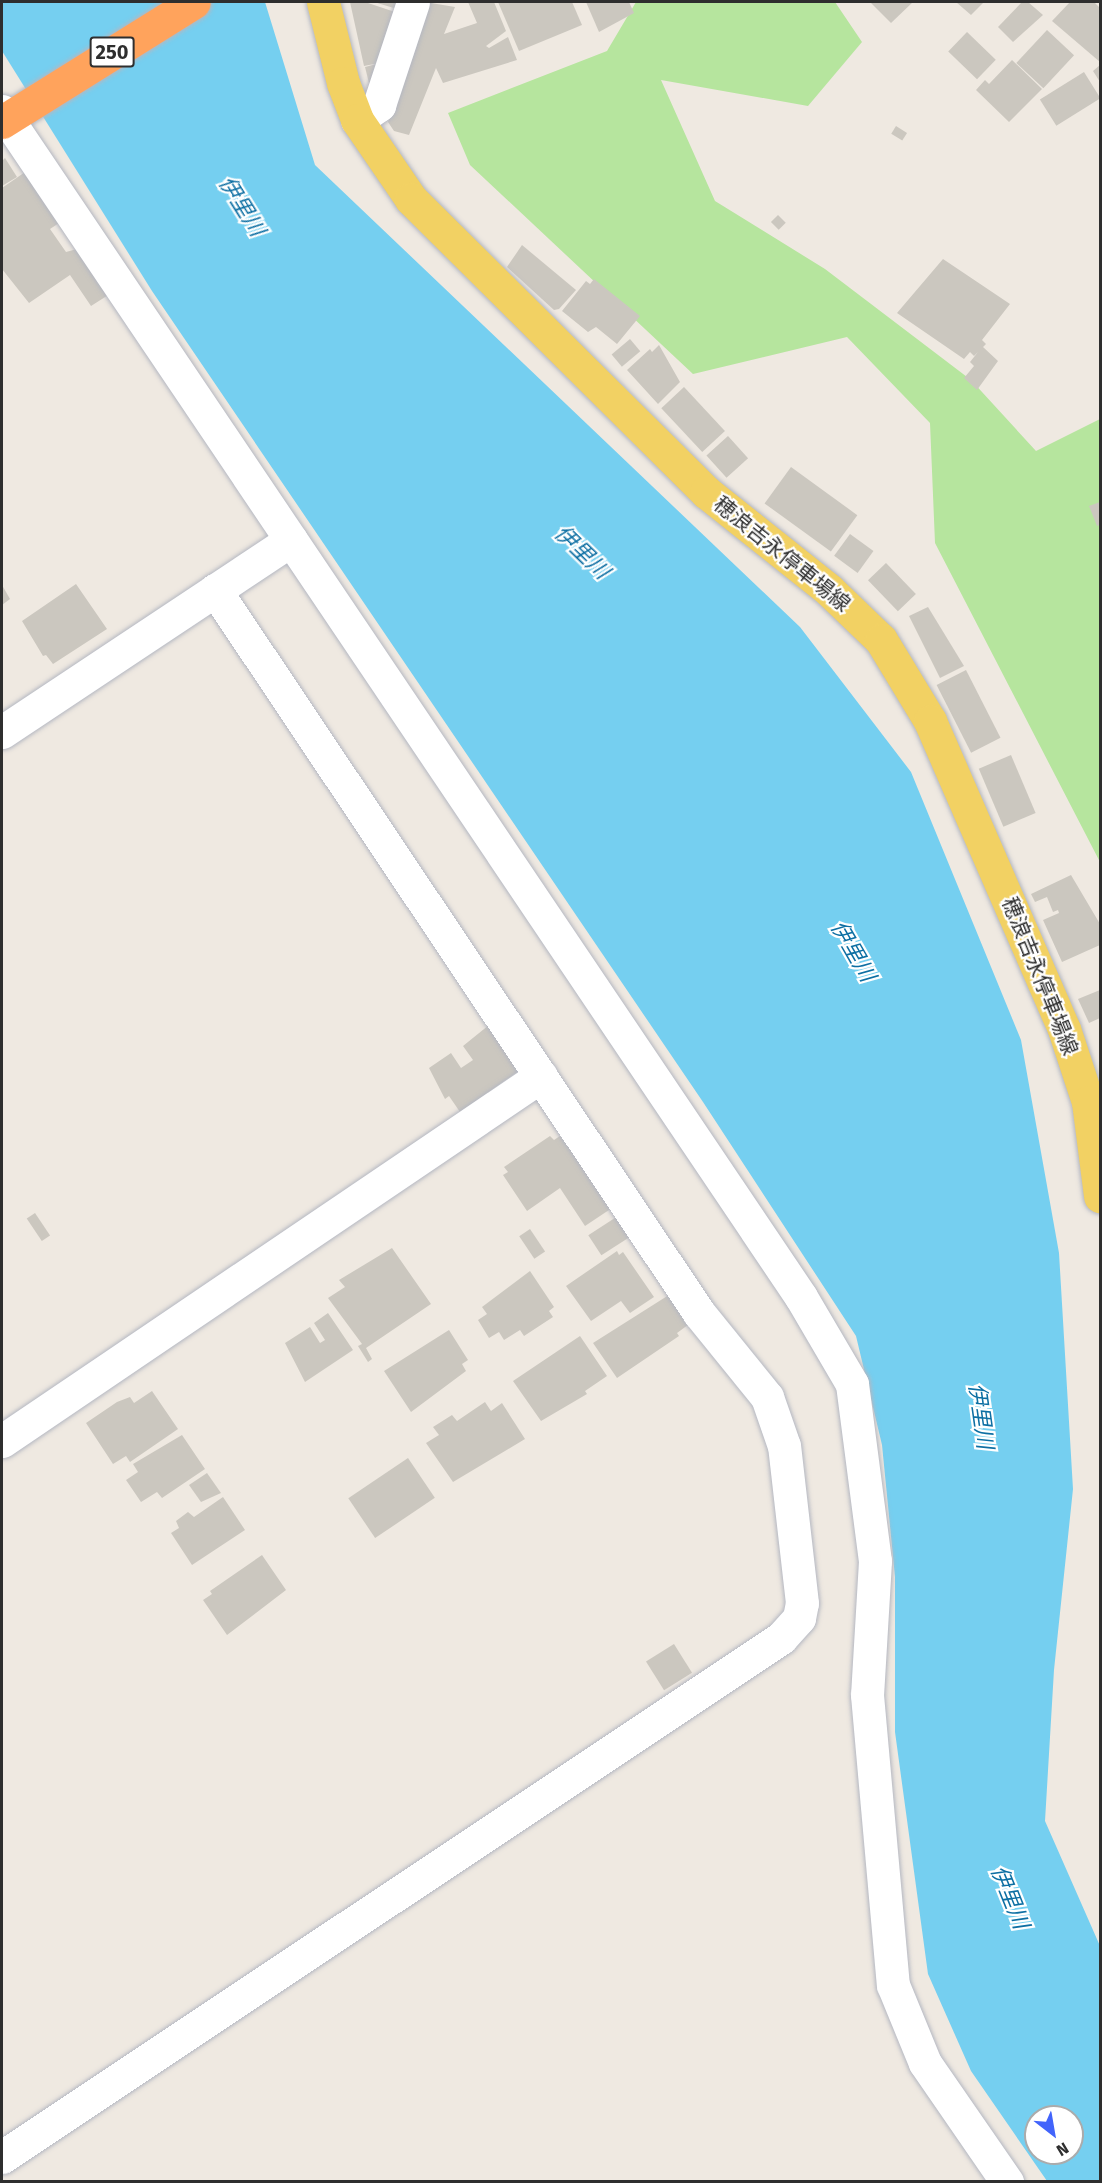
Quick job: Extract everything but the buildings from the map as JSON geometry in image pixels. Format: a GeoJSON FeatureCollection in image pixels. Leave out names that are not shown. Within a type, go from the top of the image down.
{"type":"FeatureCollection","features":[{"type":"Feature","properties":{"kind":"highway","name":"250"},"geometry":{"type":"LineString","coordinates":[[10,114],[194,2]]}},
{"type":"Feature","properties":{"kind":"main road","name":"穂浪吉永停車場線"},"geometry":{"type":"LineString","coordinates":[[323,2],[343,83],[357,120],[411,199],[496,288],[706,492],[830,590],[881,640],[930,721],[1064,1029],[1088,1102],[1101,1196]]}},
{"type":"Feature","properties":{"kind":"street"},"geometry":{"type":"LineString","coordinates":[[357,120],[379,105],[413,2]]}},
{"type":"Feature","properties":{"kind":"street"},"geometry":{"type":"LineString","coordinates":[[10,114],[291,540],[801,1297],[852,1384],[875,1561],[867,1695],[893,1985],[925,2062],[1007,2181]]}},
{"type":"Feature","properties":{"kind":"street"},"geometry":{"type":"LineString","coordinates":[[2,732],[291,540]]}},
{"type":"Feature","properties":{"kind":"street"},"geometry":{"type":"LineString","coordinates":[[2,2157],[781,1638],[799,1618],[802,1603],[784,1446],[767,1397],[699,1313],[215,590]]}},
{"type":"Feature","properties":{"kind":"street"},"geometry":{"type":"LineString","coordinates":[[2,1441],[541,1076]]}},
{"type":"Feature","properties":{"kind":"green space"},"geometry":{"type":"Polygon","coordinates":[[[636,2],[835,2],[862,42],[808,106],[661,80],[715,201],[825,269],[971,380],[1036,451],[1100,419],[1100,862],[935,543],[930,423],[847,337],[693,374],[470,165],[448,113],[607,51],[636,2]]]}},
{"type":"Feature","properties":{"kind":"water","name":"伊里川"},"geometry":{"type":"Polygon","coordinates":[[[2,2],[265,2],[315,165],[800,627],[911,772],[1021,1040],[1059,1253],[1073,1489],[1054,1670],[1045,1821],[1100,1946],[1100,2181],[1047,2181],[1036,2165],[1084,2165],[1084,2105],[1024,2105],[1024,2148],[971,2071],[928,1974],[895,1732],[895,1577],[882,1445],[856,1336],[703,1102],[152,291],[2,51],[2,2]]]}}]}
